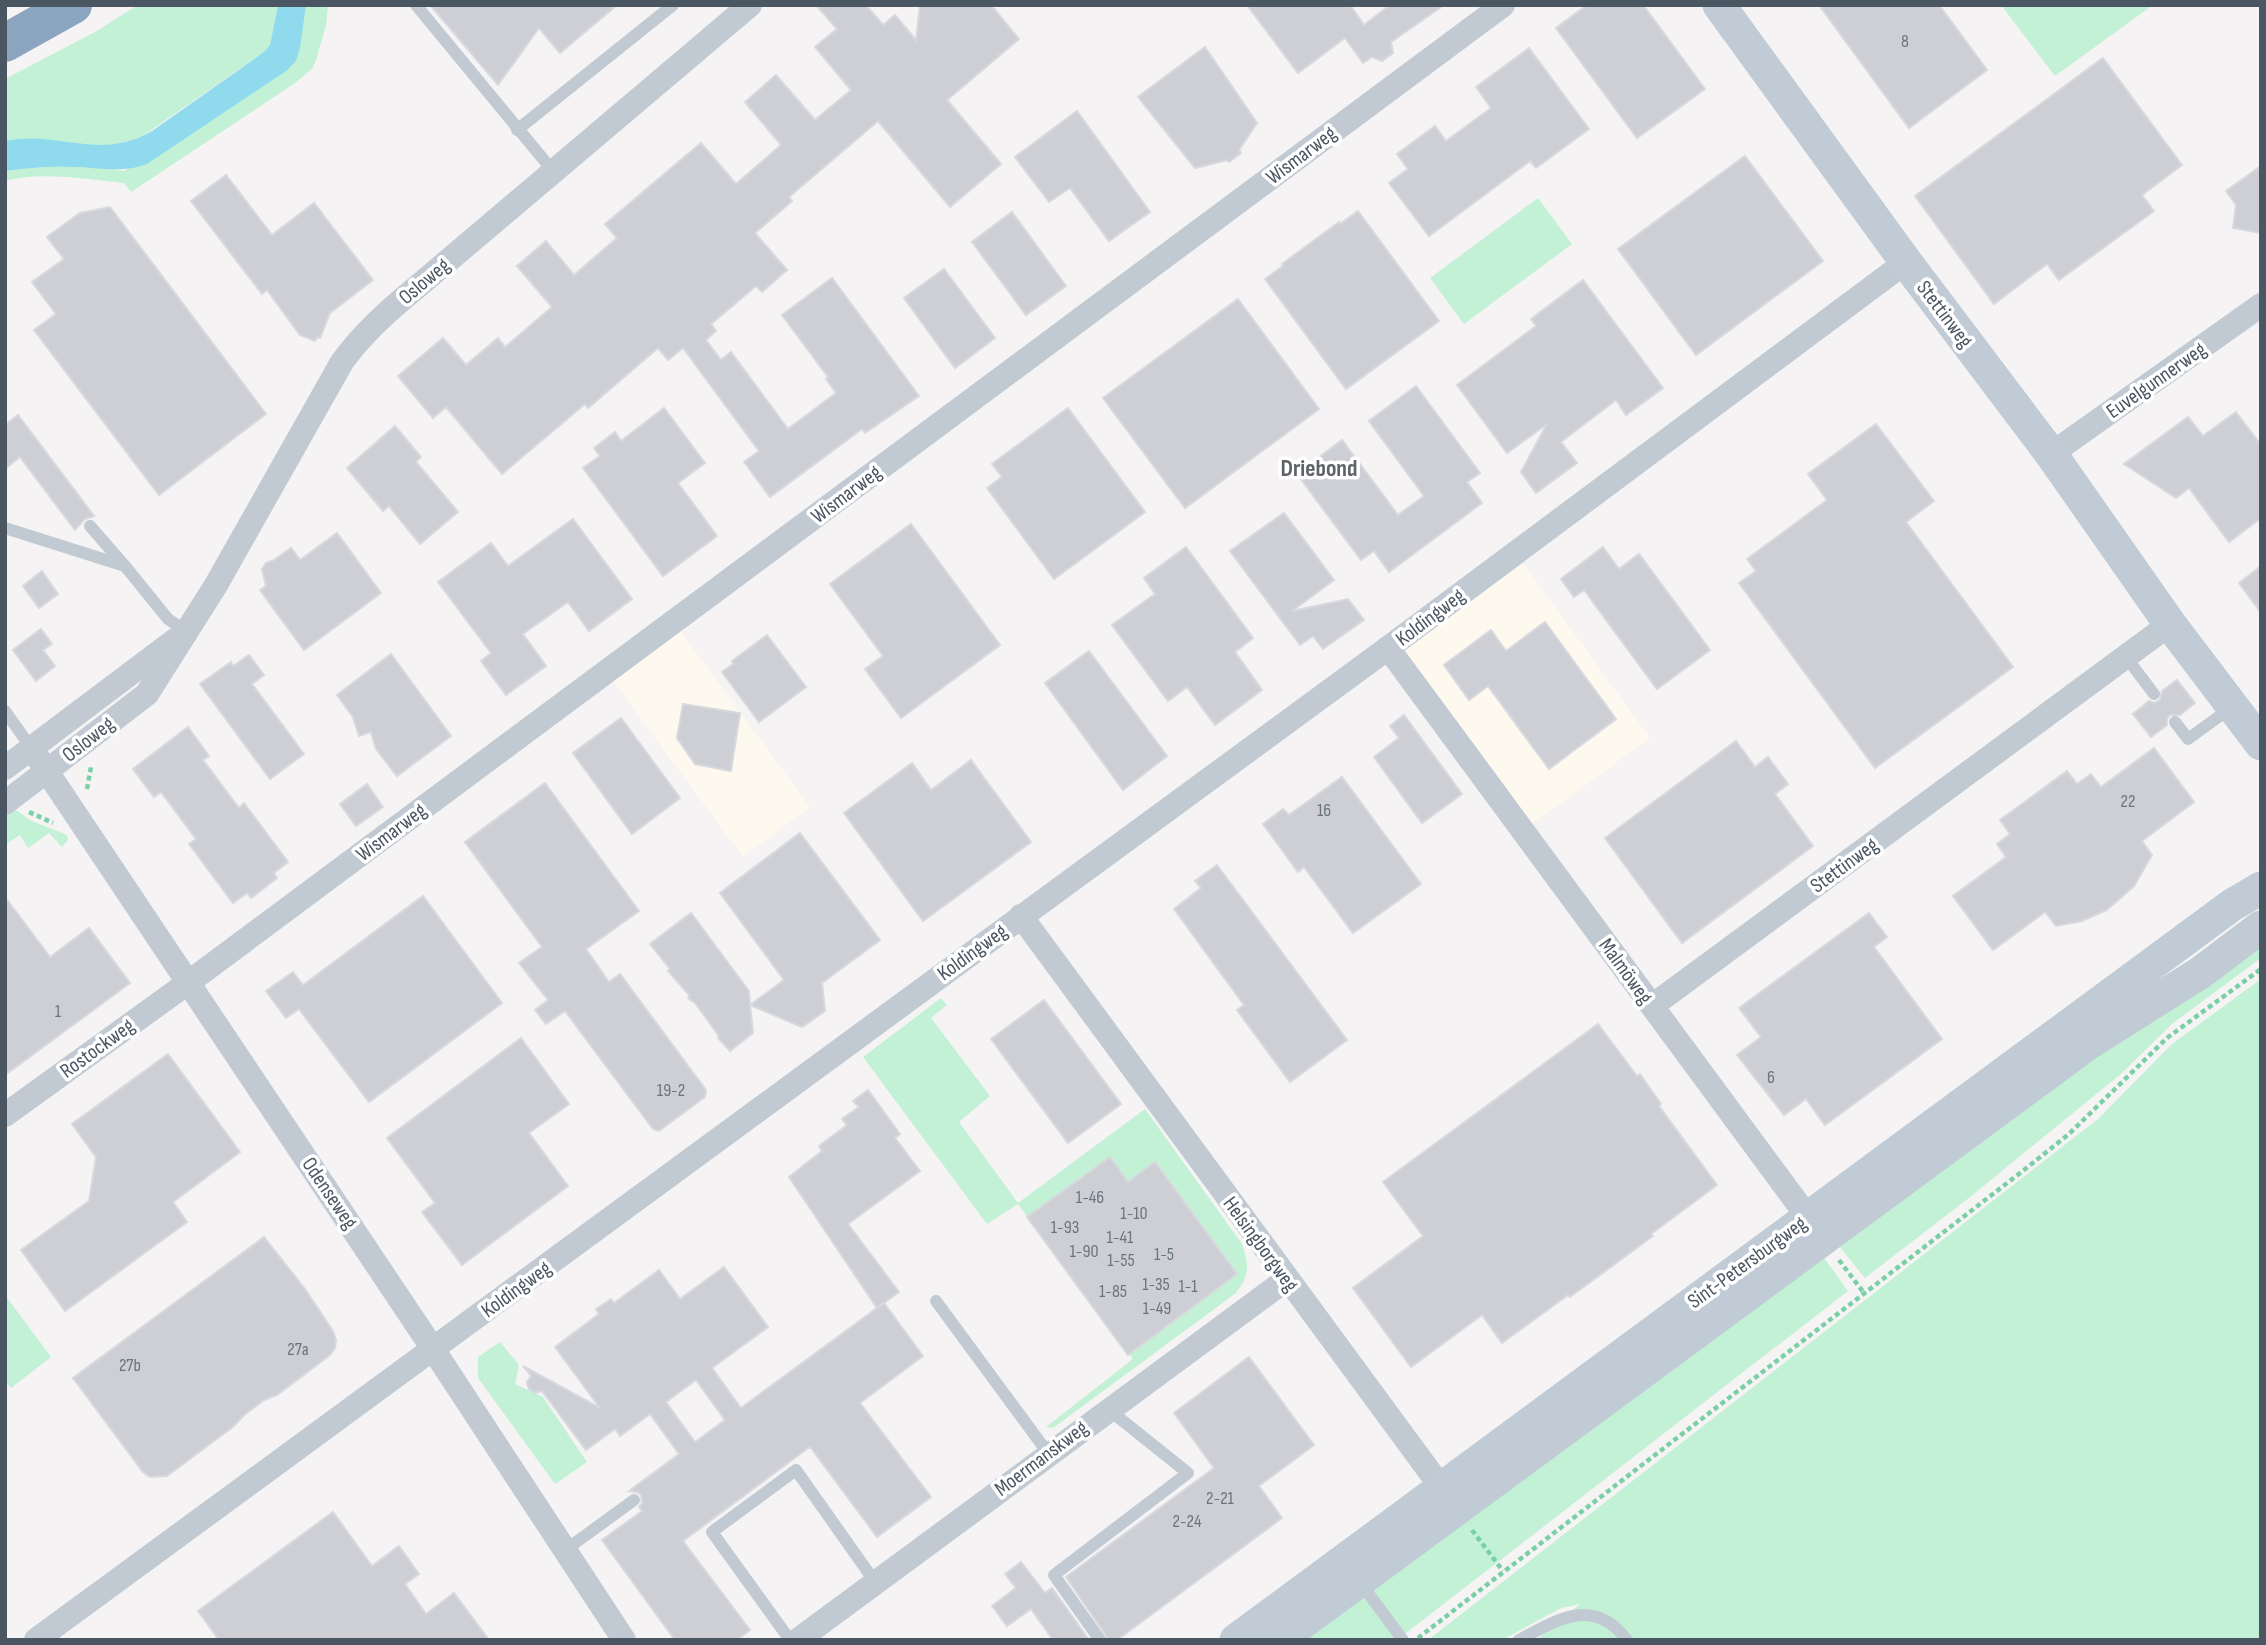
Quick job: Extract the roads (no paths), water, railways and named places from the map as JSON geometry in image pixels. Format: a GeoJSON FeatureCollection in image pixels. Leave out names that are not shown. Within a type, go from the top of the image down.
{"type":"FeatureCollection","features":[{"type":"Feature","properties":{"kind":"highway"},"geometry":{"type":"LineString","coordinates":[[5,43],[73,5]]}},
{"type":"Feature","properties":{"kind":"street","name":"Osloweg"},"geometry":{"type":"LineString","coordinates":[[9,800],[146,694],[210,595],[342,362],[356,343],[408,294],[750,5]]}},
{"type":"Feature","properties":{"kind":"street","name":"Wismarweg"},"geometry":{"type":"LineString","coordinates":[[189,982],[1503,5]]}},
{"type":"Feature","properties":{"kind":"street","name":"Stettinweg"},"geometry":{"type":"LineString","coordinates":[[1719,5],[1906,262],[2051,454],[2170,624],[2261,744]]}},
{"type":"Feature","properties":{"kind":"street","name":"Koldingweg"},"geometry":{"type":"LineString","coordinates":[[36,1640],[1388,648],[1906,262]]}},
{"type":"Feature","properties":{"kind":"street","name":"Euvelgunnerweg"},"geometry":{"type":"LineString","coordinates":[[2051,454],[2261,305]]}},
{"type":"Feature","properties":{"kind":"street","name":"Stettinweg"},"geometry":{"type":"LineString","coordinates":[[1652,1006],[2170,624]]}},
{"type":"Feature","properties":{"kind":"street","name":"Osloweg"},"geometry":{"type":"LineString","coordinates":[[5,768],[187,632]]}},
{"type":"Feature","properties":{"kind":"street","name":"Malmöweg"},"geometry":{"type":"LineString","coordinates":[[1388,648],[1816,1229]]}},
{"type":"Feature","properties":{"kind":"street","name":"Odenseweg"},"geometry":{"type":"LineString","coordinates":[[32,749],[95,840],[624,1640]]}},
{"type":"Feature","properties":{"kind":"street","name":"Sint-Petersburgweg"},"geometry":{"type":"LineString","coordinates":[[1236,1640],[1352,1571],[1816,1229],[2232,905],[2261,888]]}},
{"type":"Feature","properties":{"kind":"street","name":"Helsingborgweg"},"geometry":{"type":"LineString","coordinates":[[1021,916],[1449,1499]]}},
{"type":"Feature","properties":{"kind":"street","name":"Sint-Petersburgweg"},"geometry":{"type":"LineString","coordinates":[[1816,1229],[2089,1044],[2200,973],[2261,927]]}},
{"type":"Feature","properties":{"kind":"street","name":"Rostockweg"},"geometry":{"type":"LineString","coordinates":[[5,1115],[189,982]]}},
{"type":"Feature","properties":{"kind":"street","name":"Moermanskweg"},"geometry":{"type":"LineString","coordinates":[[798,1640],[1287,1279]]}},
{"type":"Feature","properties":{"kind":"street","name":"Sint-Petersburgweg"},"geometry":{"type":"LineString","coordinates":[[1279,1640],[1352,1571]]}},
{"type":"Feature","properties":{"kind":"lane"},"geometry":{"type":"LineString","coordinates":[[416,5],[553,172]]}},
{"type":"Feature","properties":{"kind":"lane"},"geometry":{"type":"LineString","coordinates":[[517,130],[673,5]]}},
{"type":"Feature","properties":{"kind":"lane"},"geometry":{"type":"LineString","coordinates":[[90,526],[152,602],[168,619],[187,632]]}},
{"type":"Feature","properties":{"kind":"lane"},"geometry":{"type":"LineString","coordinates":[[5,528],[125,566]]}},
{"type":"Feature","properties":{"kind":"lane"},"geometry":{"type":"LineString","coordinates":[[2126,657],[2154,694]]}},
{"type":"Feature","properties":{"kind":"lane"},"geometry":{"type":"LineString","coordinates":[[2175,722],[2188,739],[2233,707]]}},
{"type":"Feature","properties":{"kind":"lane"},"geometry":{"type":"LineString","coordinates":[[5,711],[32,749]]}},
{"type":"Feature","properties":{"kind":"lane"},"geometry":{"type":"LineString","coordinates":[[936,1301],[1048,1453]]}},
{"type":"Feature","properties":{"kind":"lane"},"geometry":{"type":"LineString","coordinates":[[1100,1640],[1054,1574],[1188,1473],[1108,1409]]}},
{"type":"Feature","properties":{"kind":"lane"},"geometry":{"type":"LineString","coordinates":[[790,1640],[712,1532],[796,1470],[875,1582]]}},
{"type":"Feature","properties":{"kind":"lane"},"geometry":{"type":"LineString","coordinates":[[564,1551],[634,1500]]}},
{"type":"Feature","properties":{"kind":"lane"},"geometry":{"type":"LineString","coordinates":[[1352,1571],[1403,1640]]}},
{"type":"Feature","properties":{"kind":"lane"},"geometry":{"type":"LineString","coordinates":[[1519,1640],[1559,1619],[1590,1615],[1617,1626],[1627,1640]]}},
{"type":"Feature","properties":{"kind":"water"},"geometry":{"type":"Polygon","coordinates":[[[278,5],[306,5],[296,61],[286,71],[147,164],[119,169],[54,167],[5,171],[5,141],[43,139],[96,145],[114,144],[152,131],[264,52],[270,45],[278,5]]]}},
{"type":"Feature","properties":{"kind":"district","name":"Driebond"},"geometry":{"type":"Point","coordinates":[1319,468]}}]}
